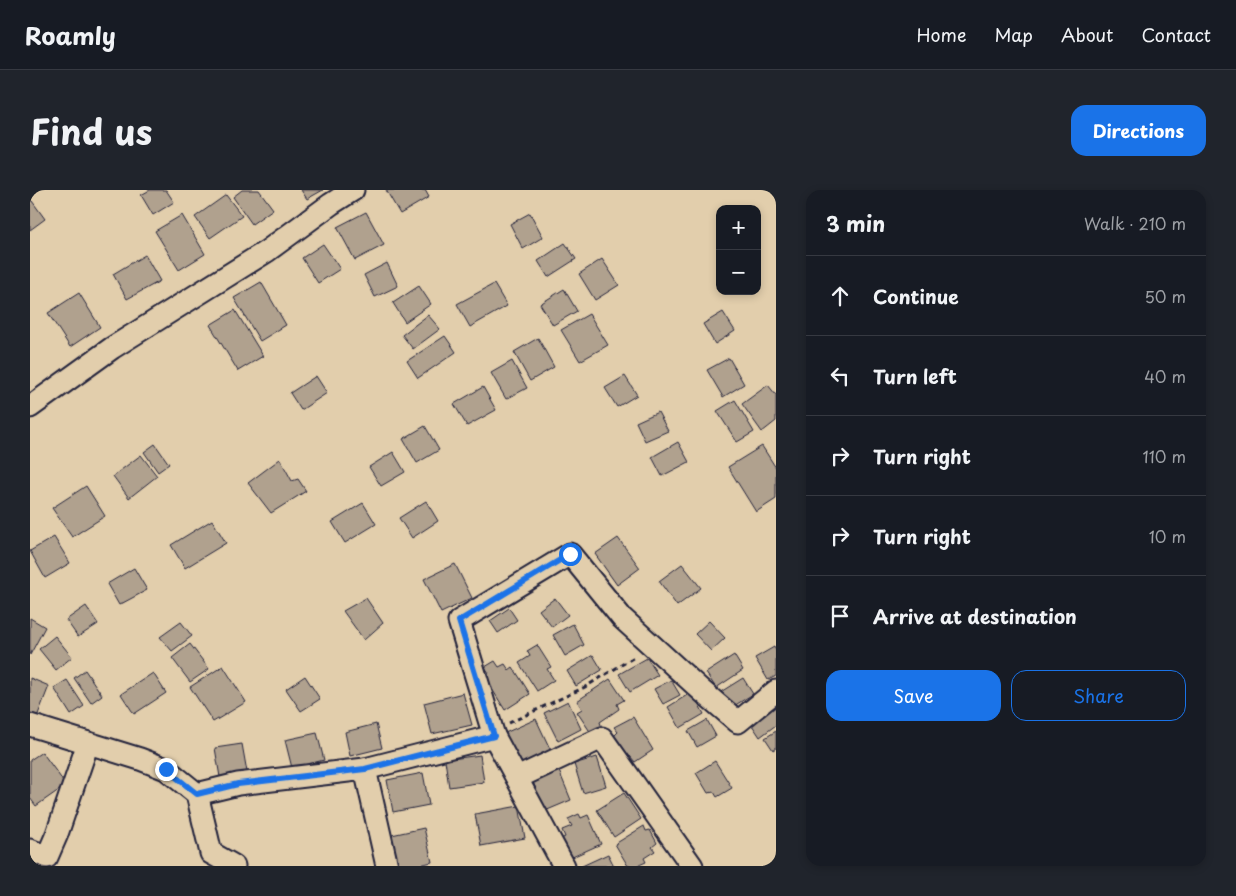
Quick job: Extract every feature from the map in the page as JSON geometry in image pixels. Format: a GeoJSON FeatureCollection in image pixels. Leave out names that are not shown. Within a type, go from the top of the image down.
{"type":"FeatureCollection","features":[{"type":"Feature","properties":{"kind":"street"},"geometry":{"type":"LineString","coordinates":[[30,407],[112,348],[266,251],[330,204],[353,190]]}},
{"type":"Feature","properties":{"kind":"street"},"geometry":{"type":"LineString","coordinates":[[564,866],[493,733],[459,621],[570,554],[622,618],[738,722],[776,691]]}},
{"type":"Feature","properties":{"kind":"street"},"geometry":{"type":"LineString","coordinates":[[30,725],[140,759],[166,769],[197,794],[211,853],[234,866]]}},
{"type":"Feature","properties":{"kind":"street"},"geometry":{"type":"LineString","coordinates":[[197,794],[238,784],[365,769],[493,733]]}},
{"type":"Feature","properties":{"kind":"street"},"geometry":{"type":"LineString","coordinates":[[517,778],[602,738],[692,866]]}},
{"type":"Feature","properties":{"kind":"street"},"geometry":{"type":"LineString","coordinates":[[30,850],[47,857],[57,834],[88,743]]}},
{"type":"Feature","properties":{"kind":"street"},"geometry":{"type":"LineString","coordinates":[[365,769],[387,866]]}},
{"type":"Feature","properties":{"kind":"path"},"geometry":{"type":"LineString","coordinates":[[493,733],[585,687],[653,646]]}},
{"type":"Feature","properties":{"kind":"building"},"geometry":{"type":"Polygon","coordinates":[[[150,190],[166,190],[174,202],[153,215],[141,195],[150,190]]]}},
{"type":"Feature","properties":{"kind":"building"},"geometry":{"type":"Polygon","coordinates":[[[242,190],[259,190],[273,209],[252,224],[233,197],[242,190]]]}},
{"type":"Feature","properties":{"kind":"building"},"geometry":{"type":"Polygon","coordinates":[[[301,190],[323,190],[307,199],[301,190]]]}},
{"type":"Feature","properties":{"kind":"building"},"geometry":{"type":"Polygon","coordinates":[[[386,190],[425,190],[429,197],[400,214],[386,190]]]}},
{"type":"Feature","properties":{"kind":"building"},"geometry":{"type":"Polygon","coordinates":[[[226,195],[242,216],[210,238],[195,217],[226,195]]]}},
{"type":"Feature","properties":{"kind":"building"},"geometry":{"type":"Polygon","coordinates":[[[32,201],[45,219],[30,230],[30,202],[32,201]]]}},
{"type":"Feature","properties":{"kind":"building"},"geometry":{"type":"Polygon","coordinates":[[[366,212],[384,245],[355,260],[337,227],[366,212]]]}},
{"type":"Feature","properties":{"kind":"building"},"geometry":{"type":"Polygon","coordinates":[[[530,213],[543,237],[523,249],[510,224],[530,213]]]}},
{"type":"Feature","properties":{"kind":"building"},"geometry":{"type":"Polygon","coordinates":[[[182,215],[205,254],[179,270],[155,231],[182,215]]]}},
{"type":"Feature","properties":{"kind":"building"},"geometry":{"type":"Polygon","coordinates":[[[565,243],[576,259],[548,277],[538,261],[565,243]]]}},
{"type":"Feature","properties":{"kind":"building"},"geometry":{"type":"Polygon","coordinates":[[[323,244],[340,269],[318,283],[302,258],[323,244]]]}},
{"type":"Feature","properties":{"kind":"building"},"geometry":{"type":"Polygon","coordinates":[[[145,255],[160,281],[127,299],[113,274],[145,255]]]}},
{"type":"Feature","properties":{"kind":"building"},"geometry":{"type":"Polygon","coordinates":[[[602,259],[619,285],[595,300],[579,274],[602,259]]]}},
{"type":"Feature","properties":{"kind":"building"},"geometry":{"type":"Polygon","coordinates":[[[387,263],[398,286],[375,297],[364,275],[387,263]]]}},
{"type":"Feature","properties":{"kind":"building"},"geometry":{"type":"Polygon","coordinates":[[[261,282],[286,325],[260,341],[234,298],[261,282]]]}},
{"type":"Feature","properties":{"kind":"building"},"geometry":{"type":"Polygon","coordinates":[[[494,284],[507,306],[470,327],[457,304],[494,284]]]}},
{"type":"Feature","properties":{"kind":"building"},"geometry":{"type":"Polygon","coordinates":[[[419,286],[431,304],[405,322],[393,303],[419,286]]]}},
{"type":"Feature","properties":{"kind":"building"},"geometry":{"type":"Polygon","coordinates":[[[564,289],[577,311],[553,325],[540,304],[564,289]]]}},
{"type":"Feature","properties":{"kind":"building"},"geometry":{"type":"Polygon","coordinates":[[[79,293],[100,327],[70,347],[48,313],[79,293]]]}},
{"type":"Feature","properties":{"kind":"building"},"geometry":{"type":"Polygon","coordinates":[[[235,310],[263,356],[238,371],[210,325],[235,310]]]}},
{"type":"Feature","properties":{"kind":"building"},"geometry":{"type":"Polygon","coordinates":[[[723,312],[735,331],[715,344],[703,324],[723,312]]]}},
{"type":"Feature","properties":{"kind":"building"},"geometry":{"type":"Polygon","coordinates":[[[589,314],[608,345],[580,361],[561,330],[589,314]]]}},
{"type":"Feature","properties":{"kind":"building"},"geometry":{"type":"Polygon","coordinates":[[[428,315],[440,329],[413,349],[402,335],[428,315]]]}},
{"type":"Feature","properties":{"kind":"building"},"geometry":{"type":"Polygon","coordinates":[[[445,336],[456,352],[418,378],[407,361],[445,336]]]}},
{"type":"Feature","properties":{"kind":"building"},"geometry":{"type":"Polygon","coordinates":[[[538,338],[554,367],[530,381],[514,352],[538,338]]]}},
{"type":"Feature","properties":{"kind":"building"},"geometry":{"type":"Polygon","coordinates":[[[729,358],[744,384],[723,397],[707,370],[729,358]]]}},
{"type":"Feature","properties":{"kind":"building"},"geometry":{"type":"Polygon","coordinates":[[[512,361],[527,388],[506,399],[491,373],[512,361]]]}},
{"type":"Feature","properties":{"kind":"building"},"geometry":{"type":"Polygon","coordinates":[[[316,376],[327,393],[301,410],[290,393],[316,376]]]}},
{"type":"Feature","properties":{"kind":"building"},"geometry":{"type":"Polygon","coordinates":[[[625,376],[637,395],[617,407],[605,388],[625,376]]]}},
{"type":"Feature","properties":{"kind":"building"},"geometry":{"type":"Polygon","coordinates":[[[768,385],[776,395],[776,421],[762,432],[742,404],[768,385]]]}},
{"type":"Feature","properties":{"kind":"building"},"geometry":{"type":"Polygon","coordinates":[[[483,387],[496,410],[467,426],[454,404],[483,387]]]}},
{"type":"Feature","properties":{"kind":"building"},"geometry":{"type":"Polygon","coordinates":[[[735,400],[754,432],[737,442],[717,411],[735,400]]]}},
{"type":"Feature","properties":{"kind":"building"},"geometry":{"type":"Polygon","coordinates":[[[658,412],[668,431],[645,441],[636,422],[658,412]]]}},
{"type":"Feature","properties":{"kind":"building"},"geometry":{"type":"Polygon","coordinates":[[[425,426],[439,450],[417,463],[403,439],[425,426]]]}},
{"type":"Feature","properties":{"kind":"building"},"geometry":{"type":"Polygon","coordinates":[[[678,442],[689,462],[662,476],[652,457],[678,442]]]}},
{"type":"Feature","properties":{"kind":"building"},"geometry":{"type":"Polygon","coordinates":[[[155,444],[169,464],[158,472],[144,452],[155,444]]]}},
{"type":"Feature","properties":{"kind":"building"},"geometry":{"type":"Polygon","coordinates":[[[762,446],[776,468],[776,499],[756,512],[728,467],[762,446]]]}},
{"type":"Feature","properties":{"kind":"building"},"geometry":{"type":"Polygon","coordinates":[[[393,452],[405,472],[381,486],[369,467],[393,452]]]}},
{"type":"Feature","properties":{"kind":"building"},"geometry":{"type":"Polygon","coordinates":[[[141,455],[157,476],[129,498],[113,476],[141,455]]]}},
{"type":"Feature","properties":{"kind":"building"},"geometry":{"type":"Polygon","coordinates":[[[280,459],[292,481],[298,479],[306,491],[271,513],[248,483],[280,459]]]}},
{"type":"Feature","properties":{"kind":"building"},"geometry":{"type":"Polygon","coordinates":[[[86,486],[105,516],[72,537],[52,508],[86,486]]]}},
{"type":"Feature","properties":{"kind":"building"},"geometry":{"type":"Polygon","coordinates":[[[426,501],[438,521],[412,538],[399,518],[426,501]]]}},
{"type":"Feature","properties":{"kind":"building"},"geometry":{"type":"Polygon","coordinates":[[[363,503],[376,524],[345,543],[332,522],[363,503]]]}},
{"type":"Feature","properties":{"kind":"building"},"geometry":{"type":"Polygon","coordinates":[[[212,520],[226,543],[185,568],[171,545],[212,520]]]}},
{"type":"Feature","properties":{"kind":"building"},"geometry":{"type":"Polygon","coordinates":[[[54,537],[70,563],[45,578],[30,551],[54,537]]]}},
{"type":"Feature","properties":{"kind":"building"},"geometry":{"type":"Polygon","coordinates":[[[618,538],[640,568],[617,585],[595,554],[618,538]]]}},
{"type":"Feature","properties":{"kind":"building"},"geometry":{"type":"Polygon","coordinates":[[[455,564],[472,598],[441,613],[424,579],[455,564]]]}},
{"type":"Feature","properties":{"kind":"building"},"geometry":{"type":"Polygon","coordinates":[[[682,564],[701,588],[677,606],[659,581],[682,564]]]}},
{"type":"Feature","properties":{"kind":"building"},"geometry":{"type":"Polygon","coordinates":[[[134,568],[147,590],[119,605],[107,584],[134,568]]]}},
{"type":"Feature","properties":{"kind":"building"},"geometry":{"type":"Polygon","coordinates":[[[366,598],[383,623],[364,640],[343,611],[366,598]]]}},
{"type":"Feature","properties":{"kind":"building"},"geometry":{"type":"Polygon","coordinates":[[[555,598],[568,615],[552,627],[539,610],[555,598]]]}},
{"type":"Feature","properties":{"kind":"building"},"geometry":{"type":"Polygon","coordinates":[[[86,606],[98,624],[78,637],[66,620],[86,606]]]}},
{"type":"Feature","properties":{"kind":"building"},"geometry":{"type":"Polygon","coordinates":[[[509,608],[517,620],[498,633],[490,621],[509,608]]]}},
{"type":"Feature","properties":{"kind":"building"},"geometry":{"type":"Polygon","coordinates":[[[30,618],[45,627],[30,655],[30,618]]]}},
{"type":"Feature","properties":{"kind":"building"},"geometry":{"type":"Polygon","coordinates":[[[709,621],[725,638],[711,651],[695,634],[709,621]]]}},
{"type":"Feature","properties":{"kind":"building"},"geometry":{"type":"Polygon","coordinates":[[[181,622],[192,636],[172,651],[160,637],[181,622]]]}},
{"type":"Feature","properties":{"kind":"building"},"geometry":{"type":"Polygon","coordinates":[[[573,624],[584,645],[565,656],[553,635],[573,624]]]}},
{"type":"Feature","properties":{"kind":"building"},"geometry":{"type":"Polygon","coordinates":[[[55,636],[72,657],[56,670],[39,649],[55,636]]]}},
{"type":"Feature","properties":{"kind":"building"},"geometry":{"type":"Polygon","coordinates":[[[190,644],[209,669],[190,682],[172,658],[190,644]]]}},
{"type":"Feature","properties":{"kind":"building"},"geometry":{"type":"Polygon","coordinates":[[[537,645],[551,667],[547,669],[554,680],[537,691],[519,663],[530,656],[527,651],[537,645]]]}},
{"type":"Feature","properties":{"kind":"building"},"geometry":{"type":"Polygon","coordinates":[[[774,647],[776,651],[776,676],[768,680],[755,658],[774,647]]]}},
{"type":"Feature","properties":{"kind":"building"},"geometry":{"type":"Polygon","coordinates":[[[593,655],[602,670],[576,686],[567,671],[593,655]]]}},
{"type":"Feature","properties":{"kind":"building"},"geometry":{"type":"Polygon","coordinates":[[[734,655],[743,670],[716,688],[706,673],[734,655]]]}},
{"type":"Feature","properties":{"kind":"building"},"geometry":{"type":"Polygon","coordinates":[[[647,658],[658,675],[630,692],[619,674],[647,658]]]}},
{"type":"Feature","properties":{"kind":"building"},"geometry":{"type":"Polygon","coordinates":[[[495,661],[499,667],[505,664],[509,670],[513,667],[530,694],[505,710],[484,676],[489,673],[485,667],[495,661]]]}},
{"type":"Feature","properties":{"kind":"building"},"geometry":{"type":"Polygon","coordinates":[[[223,666],[246,702],[213,722],[190,687],[223,666]]]}},
{"type":"Feature","properties":{"kind":"building"},"geometry":{"type":"Polygon","coordinates":[[[85,670],[102,695],[91,703],[74,678],[85,670]]]}},
{"type":"Feature","properties":{"kind":"building"},"geometry":{"type":"Polygon","coordinates":[[[153,673],[166,693],[134,714],[121,694],[153,673]]]}},
{"type":"Feature","properties":{"kind":"building"},"geometry":{"type":"Polygon","coordinates":[[[305,676],[320,699],[301,711],[286,689],[305,676]]]}},
{"type":"Feature","properties":{"kind":"building"},"geometry":{"type":"Polygon","coordinates":[[[30,678],[49,686],[37,717],[30,715],[30,678]]]}},
{"type":"Feature","properties":{"kind":"building"},"geometry":{"type":"Polygon","coordinates":[[[743,678],[753,694],[729,709],[719,693],[743,678]]]}},
{"type":"Feature","properties":{"kind":"building"},"geometry":{"type":"Polygon","coordinates":[[[610,679],[624,700],[617,704],[619,709],[600,722],[602,728],[591,733],[577,712],[582,709],[577,701],[610,679]]]}},
{"type":"Feature","properties":{"kind":"building"},"geometry":{"type":"Polygon","coordinates":[[[67,680],[84,706],[71,715],[54,688],[67,680]]]}},
{"type":"Feature","properties":{"kind":"building"},"geometry":{"type":"Polygon","coordinates":[[[671,680],[680,695],[663,704],[654,689],[671,680]]]}},
{"type":"Feature","properties":{"kind":"building"},"geometry":{"type":"Polygon","coordinates":[[[692,692],[704,714],[680,728],[668,707],[692,692]]]}},
{"type":"Feature","properties":{"kind":"building"},"geometry":{"type":"Polygon","coordinates":[[[463,693],[472,725],[432,734],[424,703],[463,693]]]}},
{"type":"Feature","properties":{"kind":"building"},"geometry":{"type":"Polygon","coordinates":[[[568,701],[581,729],[558,741],[544,713],[568,701]]]}},
{"type":"Feature","properties":{"kind":"building"},"geometry":{"type":"Polygon","coordinates":[[[776,704],[776,725],[760,737],[750,722],[776,704]]]}},
{"type":"Feature","properties":{"kind":"building"},"geometry":{"type":"Polygon","coordinates":[[[633,717],[653,750],[635,762],[630,756],[625,759],[614,736],[618,732],[614,727],[633,717]]]}},
{"type":"Feature","properties":{"kind":"building"},"geometry":{"type":"Polygon","coordinates":[[[536,719],[551,751],[520,766],[505,733],[536,719]]]}},
{"type":"Feature","properties":{"kind":"building"},"geometry":{"type":"Polygon","coordinates":[[[707,720],[716,736],[697,747],[688,731],[707,720]]]}},
{"type":"Feature","properties":{"kind":"building"},"geometry":{"type":"Polygon","coordinates":[[[376,724],[382,748],[350,756],[345,732],[376,724]]]}},
{"type":"Feature","properties":{"kind":"building"},"geometry":{"type":"Polygon","coordinates":[[[776,731],[776,748],[773,750],[765,738],[776,731]]]}},
{"type":"Feature","properties":{"kind":"building"},"geometry":{"type":"Polygon","coordinates":[[[317,733],[324,760],[292,768],[285,740],[317,733]]]}},
{"type":"Feature","properties":{"kind":"building"},"geometry":{"type":"Polygon","coordinates":[[[242,744],[247,772],[220,777],[215,748],[242,744]]]}},
{"type":"Feature","properties":{"kind":"building"},"geometry":{"type":"Polygon","coordinates":[[[42,752],[66,785],[36,806],[30,798],[30,760],[42,752]]]}},
{"type":"Feature","properties":{"kind":"building"},"geometry":{"type":"Polygon","coordinates":[[[480,755],[484,782],[449,787],[445,760],[480,755]]]}},
{"type":"Feature","properties":{"kind":"building"},"geometry":{"type":"Polygon","coordinates":[[[597,757],[606,786],[583,793],[574,764],[597,757]]]}},
{"type":"Feature","properties":{"kind":"building"},"geometry":{"type":"Polygon","coordinates":[[[715,761],[732,788],[717,797],[714,792],[708,793],[696,773],[715,761]]]}},
{"type":"Feature","properties":{"kind":"building"},"geometry":{"type":"Polygon","coordinates":[[[559,771],[571,800],[545,811],[533,782],[559,771]]]}},
{"type":"Feature","properties":{"kind":"building"},"geometry":{"type":"Polygon","coordinates":[[[423,773],[429,805],[393,812],[387,780],[423,773]]]}},
{"type":"Feature","properties":{"kind":"building"},"geometry":{"type":"Polygon","coordinates":[[[624,793],[641,819],[614,837],[597,810],[624,793]]]}},
{"type":"Feature","properties":{"kind":"building"},"geometry":{"type":"Polygon","coordinates":[[[519,806],[525,838],[481,846],[475,814],[519,806]]]}},
{"type":"Feature","properties":{"kind":"building"},"geometry":{"type":"Polygon","coordinates":[[[579,814],[581,818],[588,815],[601,844],[568,859],[559,840],[565,837],[562,830],[572,826],[568,819],[579,814]]]}},
{"type":"Feature","properties":{"kind":"building"},"geometry":{"type":"Polygon","coordinates":[[[644,826],[646,831],[650,830],[657,843],[652,847],[655,851],[644,858],[646,862],[637,866],[628,866],[615,844],[644,826]]]}},
{"type":"Feature","properties":{"kind":"building"},"geometry":{"type":"Polygon","coordinates":[[[424,828],[432,862],[416,866],[394,866],[387,836],[424,828]]]}},
{"type":"Feature","properties":{"kind":"building"},"geometry":{"type":"Polygon","coordinates":[[[608,854],[614,866],[582,866],[608,854]]]}},
{"type":"Feature","properties":{"kind":"route"},"geometry":{"type":"LineString","coordinates":[[166,769],[197,794],[238,784],[365,769],[494,736],[459,621],[570,554]]}}]}
